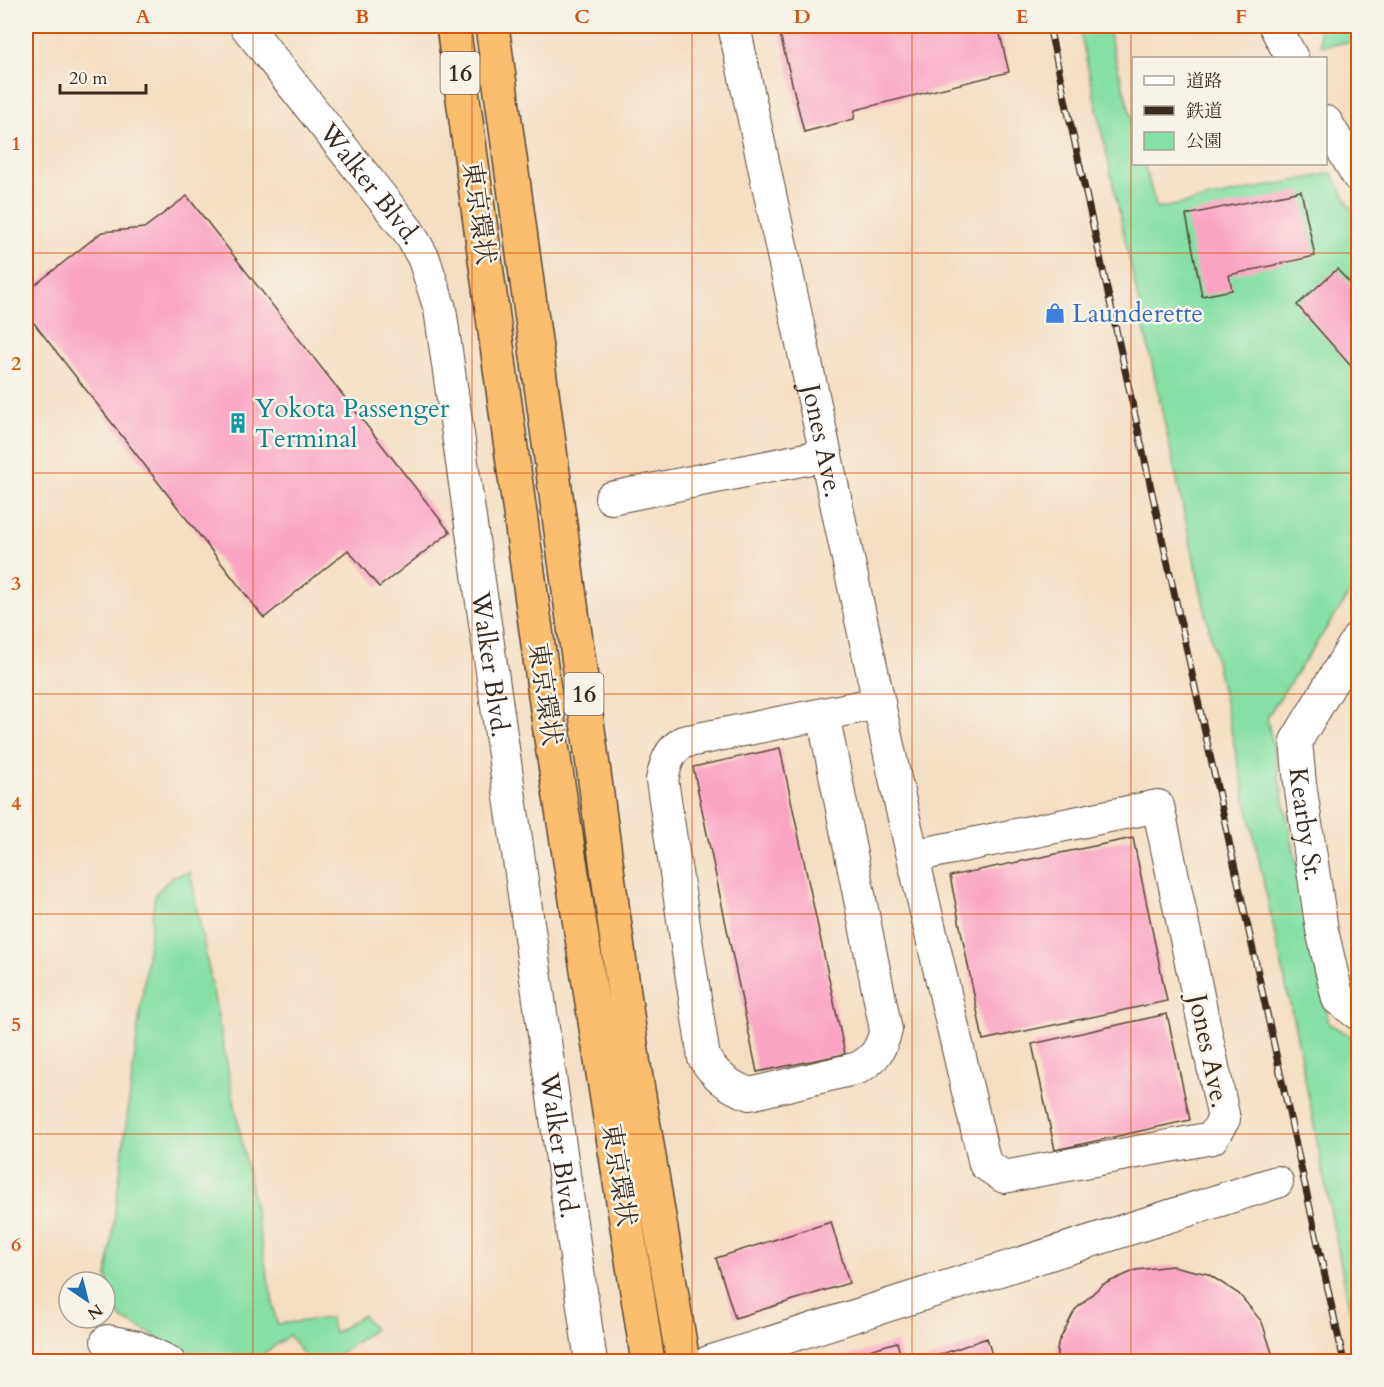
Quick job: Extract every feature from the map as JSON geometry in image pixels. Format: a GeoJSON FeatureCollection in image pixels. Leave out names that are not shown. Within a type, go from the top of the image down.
{"type":"FeatureCollection","features":[{"type":"Feature","properties":{"kind":"highway","name":"東京環状"},"geometry":{"type":"LineString","coordinates":[[453,26],[551,740],[648,1362]]}},
{"type":"Feature","properties":{"kind":"highway","name":"東京環状"},"geometry":{"type":"LineString","coordinates":[[492,26],[634,1066],[683,1362]]}},
{"type":"Feature","properties":{"kind":"street","name":"Walker Blvd."},"geometry":{"type":"LineString","coordinates":[[246,26],[409,232],[424,259],[440,309],[591,1362]]}},
{"type":"Feature","properties":{"kind":"street","name":"Jones Ave."},"geometry":{"type":"LineString","coordinates":[[734,26],[879,703],[913,856],[985,1164],[1004,1177],[1212,1138],[1224,1119],[1158,806],[913,856]]}},
{"type":"Feature","properties":{"kind":"street"},"geometry":{"type":"LineString","coordinates":[[1275,26],[1291,57]]}},
{"type":"Feature","properties":{"kind":"street"},"geometry":{"type":"LineString","coordinates":[[1327,124],[1359,176]]}},
{"type":"Feature","properties":{"kind":"street"},"geometry":{"type":"LineString","coordinates":[[611,498],[826,455]]}},
{"type":"Feature","properties":{"kind":"street","name":"Kearby St."},"geometry":{"type":"LineString","coordinates":[[1359,638],[1296,741],[1300,784],[1322,930],[1338,999],[1359,1014]]}},
{"type":"Feature","properties":{"kind":"street"},"geometry":{"type":"LineString","coordinates":[[823,714],[886,1030],[882,1046],[871,1061],[858,1068],[750,1094],[724,1082],[704,1058],[662,780],[672,749],[683,741],[879,703]]}},
{"type":"Feature","properties":{"kind":"street"},"geometry":{"type":"LineString","coordinates":[[709,1362],[1277,1182]]}},
{"type":"Feature","properties":{"kind":"street"},"geometry":{"type":"LineString","coordinates":[[107,1341],[137,1347],[169,1362]]}},
{"type":"Feature","properties":{"kind":"green space"},"geometry":{"type":"Polygon","coordinates":[[[1079,26],[1136,26],[1108,31],[1132,119],[1132,165],[1144,165],[1157,209],[1332,173],[1358,222],[1358,581],[1267,717],[1329,1024],[1358,1040],[1358,1353],[1295,1027],[1079,26]]]}},
{"type":"Feature","properties":{"kind":"green space"},"geometry":{"type":"Polygon","coordinates":[[[1318,26],[1358,26],[1358,41],[1321,46],[1318,26]]]}},
{"type":"Feature","properties":{"kind":"green space"},"geometry":{"type":"Polygon","coordinates":[[[190,872],[277,1324],[330,1318],[334,1333],[363,1315],[374,1329],[330,1361],[308,1361],[289,1335],[254,1361],[197,1361],[191,1355],[121,1318],[117,1311],[117,1270],[108,1270],[155,894],[172,877],[190,872]]]}},
{"type":"Feature","properties":{"kind":"building"},"geometry":{"type":"Polygon","coordinates":[[[778,26],[998,26],[1009,72],[855,110],[854,119],[804,132],[778,26]]]}},
{"type":"Feature","properties":{"kind":"building"},"geometry":{"type":"Polygon","coordinates":[[[1301,191],[1315,256],[1229,275],[1232,290],[1202,296],[1186,215],[1301,191]]]}},
{"type":"Feature","properties":{"kind":"building","name":"Yokota Passenger Terminal"},"geometry":{"type":"Polygon","coordinates":[[[187,196],[450,532],[379,587],[348,550],[264,618],[26,313],[26,292],[102,232],[144,228],[187,196]]]}},
{"type":"Feature","properties":{"kind":"building"},"geometry":{"type":"Polygon","coordinates":[[[1337,269],[1358,292],[1358,374],[1297,305],[1337,269]]]}},
{"type":"Feature","properties":{"kind":"building"},"geometry":{"type":"Polygon","coordinates":[[[780,748],[845,1054],[757,1072],[693,767],[780,748]]]}},
{"type":"Feature","properties":{"kind":"building"},"geometry":{"type":"Polygon","coordinates":[[[1133,838],[1167,1001],[983,1040],[950,876],[1133,838]]]}},
{"type":"Feature","properties":{"kind":"building"},"geometry":{"type":"Polygon","coordinates":[[[1167,1014],[1190,1120],[1055,1150],[1032,1044],[1167,1014]]]}},
{"type":"Feature","properties":{"kind":"building"},"geometry":{"type":"Polygon","coordinates":[[[831,1222],[849,1283],[735,1318],[716,1258],[831,1222]]]}},
{"type":"Feature","properties":{"kind":"building"},"geometry":{"type":"Polygon","coordinates":[[[1172,1266],[1208,1274],[1239,1294],[1262,1322],[1275,1362],[1056,1362],[1058,1343],[1075,1310],[1102,1285],[1136,1270],[1172,1266]]]}},
{"type":"Feature","properties":{"kind":"building"},"geometry":{"type":"Polygon","coordinates":[[[987,1338],[994,1362],[925,1362],[925,1360],[987,1338]]]}},
{"type":"Feature","properties":{"kind":"building"},"geometry":{"type":"Polygon","coordinates":[[[897,1342],[902,1362],[832,1362],[832,1361],[897,1342]]]}},
{"type":"Feature","properties":{"kind":"railway"},"geometry":{"type":"LineString","coordinates":[[1049,26],[1344,1362]]}},
{"type":"Feature","properties":{"kind":"place","name":"Launderette"},"geometry":{"type":"Point","coordinates":[1055,313]}},
{"type":"Feature","properties":{"kind":"place","name":"Yokota Passenger Terminal"},"geometry":{"type":"Point","coordinates":[238,423]}}]}
